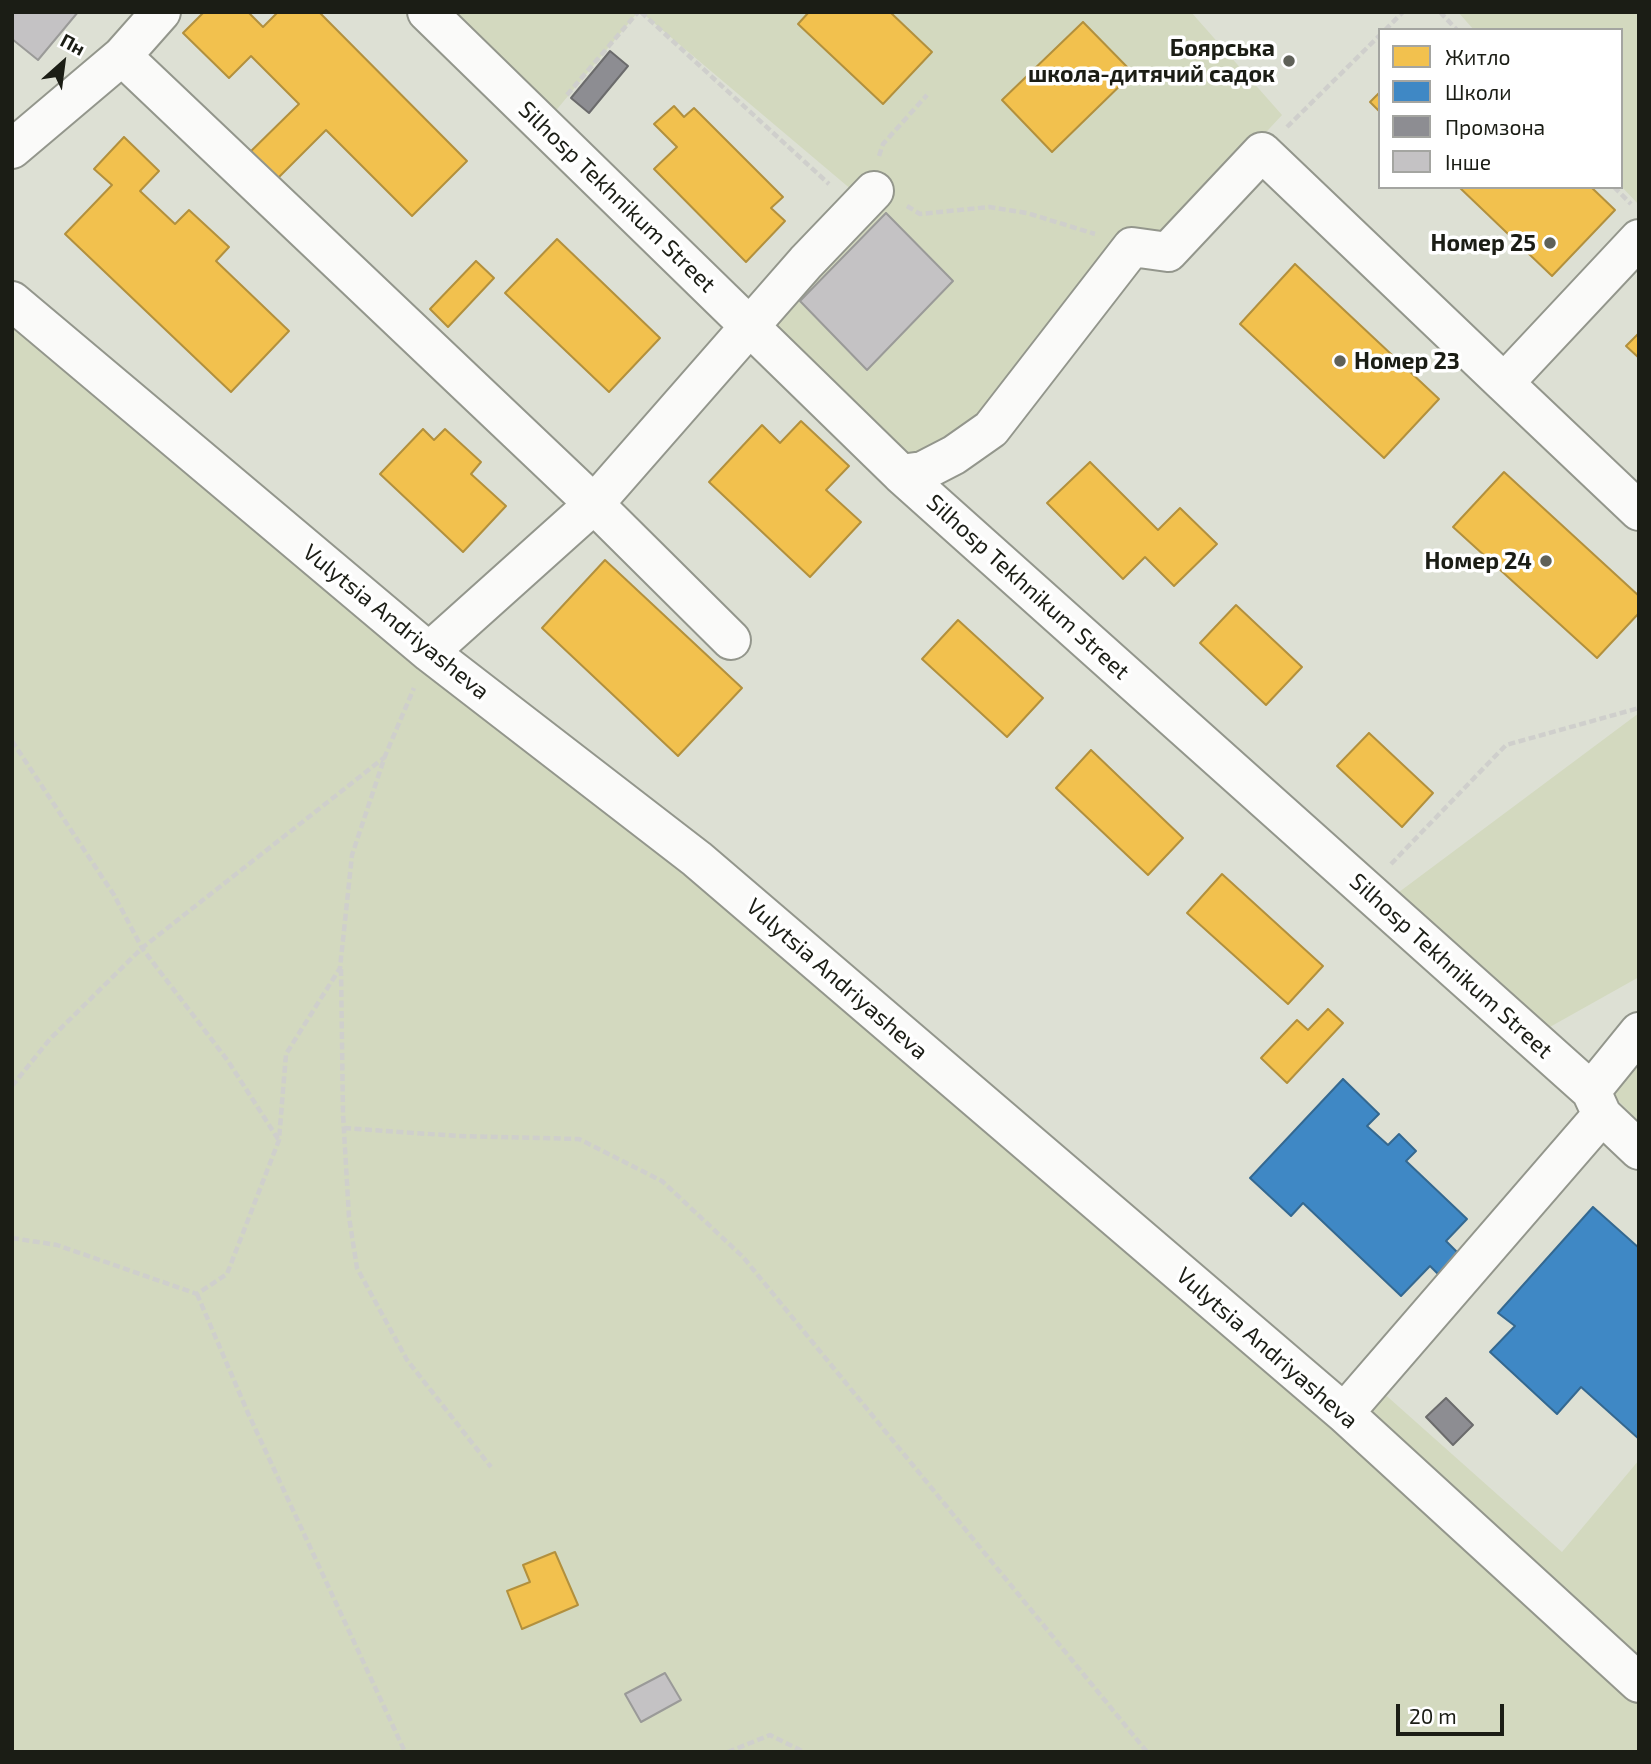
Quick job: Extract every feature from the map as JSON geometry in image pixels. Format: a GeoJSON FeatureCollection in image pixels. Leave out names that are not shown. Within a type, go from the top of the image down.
{"type":"FeatureCollection","features":[{"type":"Feature","properties":{"kind":"street"},"geometry":{"type":"LineString","coordinates":[[12,149],[121,56],[161,12]]}},
{"type":"Feature","properties":{"kind":"street","name":"Silhosp Tekhnikum Street"},"geometry":{"type":"LineString","coordinates":[[427,12],[901,474],[1366,890],[1597,1103],[1639,1150]]}},
{"type":"Feature","properties":{"kind":"street"},"geometry":{"type":"LineString","coordinates":[[121,56],[594,503],[732,640]]}},
{"type":"Feature","properties":{"kind":"street"},"geometry":{"type":"LineString","coordinates":[[901,474],[923,471],[954,455],[991,429],[1132,247],[1168,252],[1262,152],[1639,511]]}},
{"type":"Feature","properties":{"kind":"street"},"geometry":{"type":"LineString","coordinates":[[429,652],[594,503],[866,200]]}},
{"type":"Feature","properties":{"kind":"street"},"geometry":{"type":"LineString","coordinates":[[1504,383],[1639,239]]}},
{"type":"Feature","properties":{"kind":"street","name":"Vulytsia Andriyasheva"},"geometry":{"type":"LineString","coordinates":[[12,301],[429,652],[697,859],[1344,1413],[1639,1683]]}},
{"type":"Feature","properties":{"kind":"street"},"geometry":{"type":"LineString","coordinates":[[1344,1413],[1597,1103],[1639,1032]]}},
{"type":"Feature","properties":{"kind":"path"},"geometry":{"type":"LineString","coordinates":[[542,126],[639,12],[866,200],[920,214],[989,207],[1027,213],[1132,247]]}},
{"type":"Feature","properties":{"kind":"path"},"geometry":{"type":"LineString","coordinates":[[1387,28],[1403,12]]}},
{"type":"Feature","properties":{"kind":"path"},"geometry":{"type":"LineString","coordinates":[[1440,12],[1455,28]]}},
{"type":"Feature","properties":{"kind":"path"},"geometry":{"type":"LineString","coordinates":[[1262,152],[1378,37]]}},
{"type":"Feature","properties":{"kind":"path"},"geometry":{"type":"LineString","coordinates":[[866,200],[883,144],[927,95]]}},
{"type":"Feature","properties":{"kind":"path"},"geometry":{"type":"LineString","coordinates":[[1616,189],[1639,212]]}},
{"type":"Feature","properties":{"kind":"path"},"geometry":{"type":"LineString","coordinates":[[429,652],[385,756],[352,855],[341,968],[344,1128],[349,1217],[357,1268],[407,1360],[491,1467]]}},
{"type":"Feature","properties":{"kind":"path"},"geometry":{"type":"LineString","coordinates":[[1366,890],[1506,745],[1639,708]]}},
{"type":"Feature","properties":{"kind":"path"},"geometry":{"type":"LineString","coordinates":[[12,741],[114,895],[142,948],[228,1061],[279,1140]]}},
{"type":"Feature","properties":{"kind":"path"},"geometry":{"type":"LineString","coordinates":[[12,1086],[50,1039],[142,948],[385,756]]}},
{"type":"Feature","properties":{"kind":"path"},"geometry":{"type":"LineString","coordinates":[[197,1294],[227,1274],[279,1140],[286,1054],[341,968]]}},
{"type":"Feature","properties":{"kind":"path"},"geometry":{"type":"LineString","coordinates":[[12,1072],[19,1078]]}},
{"type":"Feature","properties":{"kind":"path"},"geometry":{"type":"LineString","coordinates":[[344,1128],[458,1136],[579,1139],[662,1181],[743,1257],[864,1409],[1147,1752]]}},
{"type":"Feature","properties":{"kind":"path"},"geometry":{"type":"LineString","coordinates":[[12,1238],[57,1245],[197,1294],[248,1413],[405,1752]]}},
{"type":"Feature","properties":{"kind":"path"},"geometry":{"type":"LineString","coordinates":[[728,1752],[770,1735],[804,1752]]}},
{"type":"Feature","properties":{"kind":"green space"},"geometry":{"type":"Polygon","coordinates":[[[427,12],[638,12],[543,126],[427,12]]]}},
{"type":"Feature","properties":{"kind":"green space"},"geometry":{"type":"Polygon","coordinates":[[[641,12],[1191,12],[1282,115],[991,429],[923,471],[750,327],[859,196],[641,12]]]}},
{"type":"Feature","properties":{"kind":"green space"},"geometry":{"type":"Polygon","coordinates":[[[1458,12],[1639,12],[1639,205],[1623,188],[1623,28],[1472,28],[1458,12]]]}},
{"type":"Feature","properties":{"kind":"green space"},"geometry":{"type":"Polygon","coordinates":[[[12,295],[697,859],[1639,1701],[1639,1752],[12,1752],[12,295]]]}},
{"type":"Feature","properties":{"kind":"green space"},"geometry":{"type":"Polygon","coordinates":[[[1639,713],[1639,977],[1532,1037],[1387,901],[1639,713]]]}},
{"type":"Feature","properties":{"kind":"green space"},"geometry":{"type":"Polygon","coordinates":[[[1639,1044],[1639,1122],[1607,1089],[1639,1044]]]}},
{"type":"Feature","properties":{"kind":"green space"},"geometry":{"type":"Polygon","coordinates":[[[1380,1390],[1562,1552],[1639,1460],[1639,1669],[1358,1416],[1380,1390]]]}},
{"type":"Feature","properties":{"kind":"building: Житло"},"geometry":{"type":"Polygon","coordinates":[[[204,12],[248,12],[263,27],[278,12],[319,12],[467,161],[412,216],[326,130],[272,184],[245,157],[299,104],[251,56],[229,78],[183,33],[204,12]]]}},
{"type":"Feature","properties":{"kind":"building: Житло"},"geometry":{"type":"Polygon","coordinates":[[[809,12],[890,12],[932,52],[883,104],[798,24],[809,12]]]}},
{"type":"Feature","properties":{"kind":"building: Житло"},"geometry":{"type":"Polygon","coordinates":[[[1083,22],[1133,73],[1052,152],[1002,100],[1083,22]]]}},
{"type":"Feature","properties":{"kind":"building: Житло"},"geometry":{"type":"Polygon","coordinates":[[[1378,94],[1378,110],[1370,102],[1378,94]]]}},
{"type":"Feature","properties":{"kind":"building: Житло"},"geometry":{"type":"Polygon","coordinates":[[[674,106],[684,117],[694,108],[783,197],[771,208],[785,221],[746,262],[654,169],[677,147],[654,124],[674,106]]]}},
{"type":"Feature","properties":{"kind":"building: Житло"},"geometry":{"type":"Polygon","coordinates":[[[124,137],[159,171],[140,191],[175,224],[189,210],[229,247],[216,261],[289,331],[231,392],[65,234],[112,185],[94,169],[124,137]]]}},
{"type":"Feature","properties":{"kind":"building: Житло","name":"Номер 25"},"geometry":{"type":"Polygon","coordinates":[[[1461,189],[1593,189],[1615,210],[1552,276],[1461,189]]]}},
{"type":"Feature","properties":{"kind":"building: Житло"},"geometry":{"type":"Polygon","coordinates":[[[557,239],[660,338],[609,392],[505,293],[557,239]]]}},
{"type":"Feature","properties":{"kind":"building: Житло"},"geometry":{"type":"Polygon","coordinates":[[[476,261],[494,278],[448,327],[430,309],[476,261]]]}},
{"type":"Feature","properties":{"kind":"building: Житло","name":"Номер 23"},"geometry":{"type":"Polygon","coordinates":[[[1295,264],[1439,399],[1384,458],[1240,324],[1295,264]]]}},
{"type":"Feature","properties":{"kind":"building: Житло"},"geometry":{"type":"Polygon","coordinates":[[[1639,333],[1639,358],[1626,346],[1639,333]]]}},
{"type":"Feature","properties":{"kind":"building: Житло"},"geometry":{"type":"Polygon","coordinates":[[[801,421],[849,466],[826,490],[861,522],[810,577],[709,482],[762,425],[780,443],[801,421]]]}},
{"type":"Feature","properties":{"kind":"building: Житло"},"geometry":{"type":"Polygon","coordinates":[[[423,429],[434,440],[445,429],[481,462],[471,474],[506,506],[463,552],[380,474],[423,429]]]}},
{"type":"Feature","properties":{"kind":"building: Житло"},"geometry":{"type":"Polygon","coordinates":[[[1090,462],[1158,530],[1180,508],[1217,544],[1174,586],[1145,557],[1123,579],[1047,503],[1090,462]]]}},
{"type":"Feature","properties":{"kind":"building: Житло","name":"Номер 24"},"geometry":{"type":"Polygon","coordinates":[[[1504,472],[1639,596],[1639,613],[1597,658],[1453,527],[1504,472]]]}},
{"type":"Feature","properties":{"kind":"building: Житло"},"geometry":{"type":"Polygon","coordinates":[[[605,560],[742,688],[678,756],[542,628],[605,560]]]}},
{"type":"Feature","properties":{"kind":"building: Житло"},"geometry":{"type":"Polygon","coordinates":[[[1236,605],[1302,667],[1266,705],[1200,643],[1236,605]]]}},
{"type":"Feature","properties":{"kind":"building: Житло"},"geometry":{"type":"Polygon","coordinates":[[[958,620],[1043,698],[1007,737],[922,659],[958,620]]]}},
{"type":"Feature","properties":{"kind":"building: Житло"},"geometry":{"type":"Polygon","coordinates":[[[1369,733],[1433,793],[1402,827],[1337,766],[1369,733]]]}},
{"type":"Feature","properties":{"kind":"building: Житло"},"geometry":{"type":"Polygon","coordinates":[[[1091,750],[1183,838],[1148,875],[1056,788],[1091,750]]]}},
{"type":"Feature","properties":{"kind":"building: Житло"},"geometry":{"type":"Polygon","coordinates":[[[1222,874],[1323,966],[1288,1004],[1187,913],[1222,874]]]}},
{"type":"Feature","properties":{"kind":"building: Житло"},"geometry":{"type":"Polygon","coordinates":[[[1328,1009],[1343,1023],[1287,1083],[1261,1058],[1297,1020],[1308,1030],[1328,1009]]]}},
{"type":"Feature","properties":{"kind":"building: Житло"},"geometry":{"type":"Polygon","coordinates":[[[555,1552],[578,1605],[522,1629],[507,1591],[530,1582],[523,1565],[555,1552]]]}},
{"type":"Feature","properties":{"kind":"building: Школи"},"geometry":{"type":"Polygon","coordinates":[[[1343,1079],[1379,1114],[1367,1126],[1388,1145],[1399,1134],[1416,1151],[1406,1161],[1467,1219],[1446,1241],[1458,1253],[1438,1274],[1430,1266],[1401,1296],[1303,1203],[1291,1216],[1250,1178],[1343,1079]]]}},
{"type":"Feature","properties":{"kind":"building: Школи"},"geometry":{"type":"Polygon","coordinates":[[[1593,1207],[1639,1248],[1639,1439],[1581,1387],[1557,1414],[1490,1352],[1515,1326],[1498,1313],[1593,1207]]]}},
{"type":"Feature","properties":{"kind":"building: Промзона"},"geometry":{"type":"Polygon","coordinates":[[[610,51],[628,66],[589,113],[571,98],[610,51]]]}},
{"type":"Feature","properties":{"kind":"building: Промзона"},"geometry":{"type":"Polygon","coordinates":[[[1446,1398],[1473,1425],[1453,1445],[1426,1417],[1446,1398]]]}},
{"type":"Feature","properties":{"kind":"building: Інше"},"geometry":{"type":"Polygon","coordinates":[[[12,12],[78,12],[38,60],[12,39],[12,12]]]}},
{"type":"Feature","properties":{"kind":"building: Інше"},"geometry":{"type":"Polygon","coordinates":[[[886,213],[953,281],[867,370],[800,301],[886,213]]]}},
{"type":"Feature","properties":{"kind":"building: Інше"},"geometry":{"type":"Polygon","coordinates":[[[665,1673],[681,1700],[641,1722],[625,1694],[665,1673]]]}},
{"type":"Feature","properties":{"kind":"place","name":"Боярська школа-дитячий садок"},"geometry":{"type":"Point","coordinates":[1289,61]}},
{"type":"Feature","properties":{"kind":"place","name":"Номер 25"},"geometry":{"type":"Point","coordinates":[1550,243]}},
{"type":"Feature","properties":{"kind":"place","name":"Номер 23"},"geometry":{"type":"Point","coordinates":[1340,361]}},
{"type":"Feature","properties":{"kind":"place","name":"Номер 24"},"geometry":{"type":"Point","coordinates":[1546,561]}}]}
